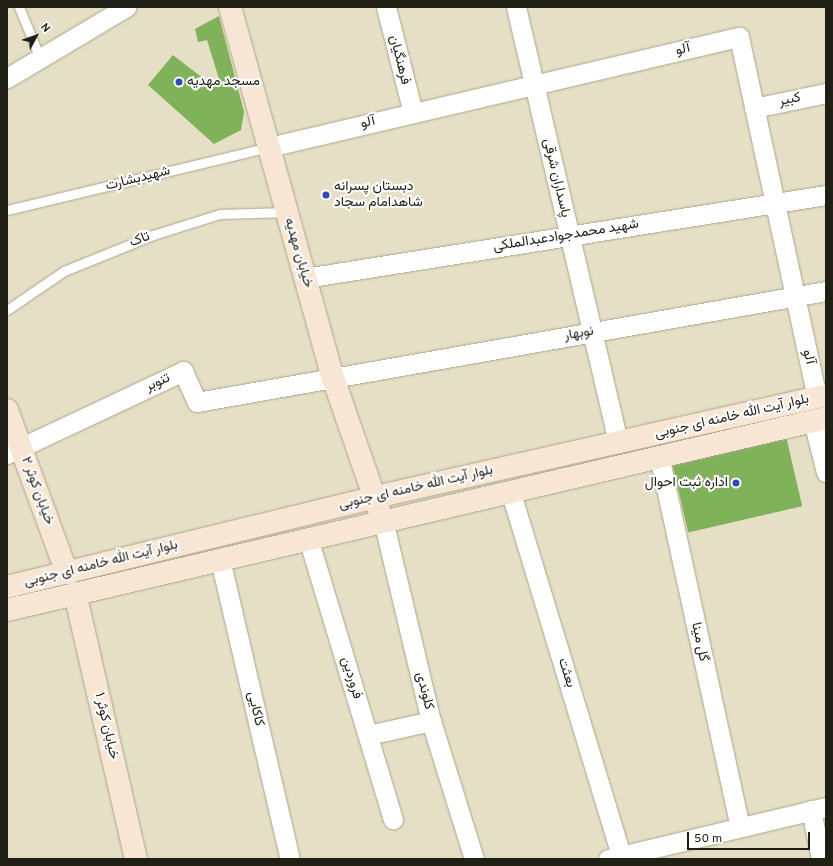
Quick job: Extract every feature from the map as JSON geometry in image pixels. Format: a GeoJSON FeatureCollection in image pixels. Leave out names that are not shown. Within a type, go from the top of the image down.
{"type":"FeatureCollection","features":[{"type":"Feature","properties":{"kind":"main road","name":"خیابان مهدیه"},"geometry":{"type":"LineString","coordinates":[[230,7],[333,378],[383,520]]}},
{"type":"Feature","properties":{"kind":"main road","name":"بلوار آیت الله خامنه ای جنوبی"},"geometry":{"type":"LineString","coordinates":[[7,587],[375,497],[822,396]]}},
{"type":"Feature","properties":{"kind":"main road","name":"خیابان کوثر ۲"},"geometry":{"type":"LineString","coordinates":[[7,410],[14,451],[67,572]]}},
{"type":"Feature","properties":{"kind":"main road","name":"بلوار آیت الله خامنه ای جنوبی"},"geometry":{"type":"LineString","coordinates":[[7,610],[510,490],[820,420]]}},
{"type":"Feature","properties":{"kind":"main road","name":"خیابان کوثر ۱"},"geometry":{"type":"LineString","coordinates":[[75,593],[136,859]]}},
{"type":"Feature","properties":{"kind":"street"},"geometry":{"type":"LineString","coordinates":[[7,78],[126,7]]}},
{"type":"Feature","properties":{"kind":"street","name":"فرهنگیان"},"geometry":{"type":"LineString","coordinates":[[386,7],[412,113]]}},
{"type":"Feature","properties":{"kind":"street","name":"پاسداران شرقی"},"geometry":{"type":"LineString","coordinates":[[516,7],[618,443]]}},
{"type":"Feature","properties":{"kind":"street","name":"آلو"},"geometry":{"type":"LineString","coordinates":[[269,147],[738,37],[795,296],[822,396]]}},
{"type":"Feature","properties":{"kind":"street","name":"کبیر"},"geometry":{"type":"LineString","coordinates":[[754,108],[826,93]]}},
{"type":"Feature","properties":{"kind":"street","name":"شهید محمدجوادعبدالملکی"},"geometry":{"type":"LineString","coordinates":[[305,278],[826,195]]}},
{"type":"Feature","properties":{"kind":"street","name":"نوبهار"},"geometry":{"type":"LineString","coordinates":[[333,378],[826,291]]}},
{"type":"Feature","properties":{"kind":"street","name":"تنوبر"},"geometry":{"type":"LineString","coordinates":[[14,451],[183,371],[196,402],[333,378]]}},
{"type":"Feature","properties":{"kind":"street"},"geometry":{"type":"LineString","coordinates":[[820,420],[826,472]]}},
{"type":"Feature","properties":{"kind":"street","name":"گل مینا"},"geometry":{"type":"LineString","coordinates":[[659,456],[740,828]]}},
{"type":"Feature","properties":{"kind":"street","name":"بعثت"},"geometry":{"type":"LineString","coordinates":[[510,490],[617,858]]}},
{"type":"Feature","properties":{"kind":"street","name":"کلوندی"},"geometry":{"type":"LineString","coordinates":[[383,520],[431,721],[474,859]]}},
{"type":"Feature","properties":{"kind":"street","name":"فروردین"},"geometry":{"type":"LineString","coordinates":[[308,538],[393,819]]}},
{"type":"Feature","properties":{"kind":"street","name":"کاکایی"},"geometry":{"type":"LineString","coordinates":[[220,559],[290,859]]}},
{"type":"Feature","properties":{"kind":"street"},"geometry":{"type":"LineString","coordinates":[[368,735],[431,721]]}},
{"type":"Feature","properties":{"kind":"street"},"geometry":{"type":"LineString","coordinates":[[617,858],[819,808],[820,859]]}},
{"type":"Feature","properties":{"kind":"lane"},"geometry":{"type":"LineString","coordinates":[[19,7],[40,58]]}},
{"type":"Feature","properties":{"kind":"lane","name":"شهیدبشارت"},"geometry":{"type":"LineString","coordinates":[[7,210],[269,147]]}},
{"type":"Feature","properties":{"kind":"lane","name":"تاک"},"geometry":{"type":"LineString","coordinates":[[7,310],[64,271],[153,235],[220,214],[287,212]]}},
{"type":"Feature","properties":{"kind":"building","name":"مسجد مهدیه"},"geometry":{"type":"Polygon","coordinates":[[[219,16],[244,112],[241,130],[214,144],[148,85],[173,55],[213,86],[219,79],[207,40],[198,42],[195,29],[219,16]]]}},
{"type":"Feature","properties":{"kind":"building","name":"اداره ثبت احوال"},"geometry":{"type":"Polygon","coordinates":[[[786,436],[802,506],[688,532],[672,462],[786,436]]]}},
{"type":"Feature","properties":{"kind":"place","name":"مسجد مهدیه"},"geometry":{"type":"Point","coordinates":[179,82]}},
{"type":"Feature","properties":{"kind":"place","name":"دبستان پسرانه شاهدامام سجاد"},"geometry":{"type":"Point","coordinates":[326,195]}},
{"type":"Feature","properties":{"kind":"place","name":"اداره ثبت احوال"},"geometry":{"type":"Point","coordinates":[736,483]}}]}
